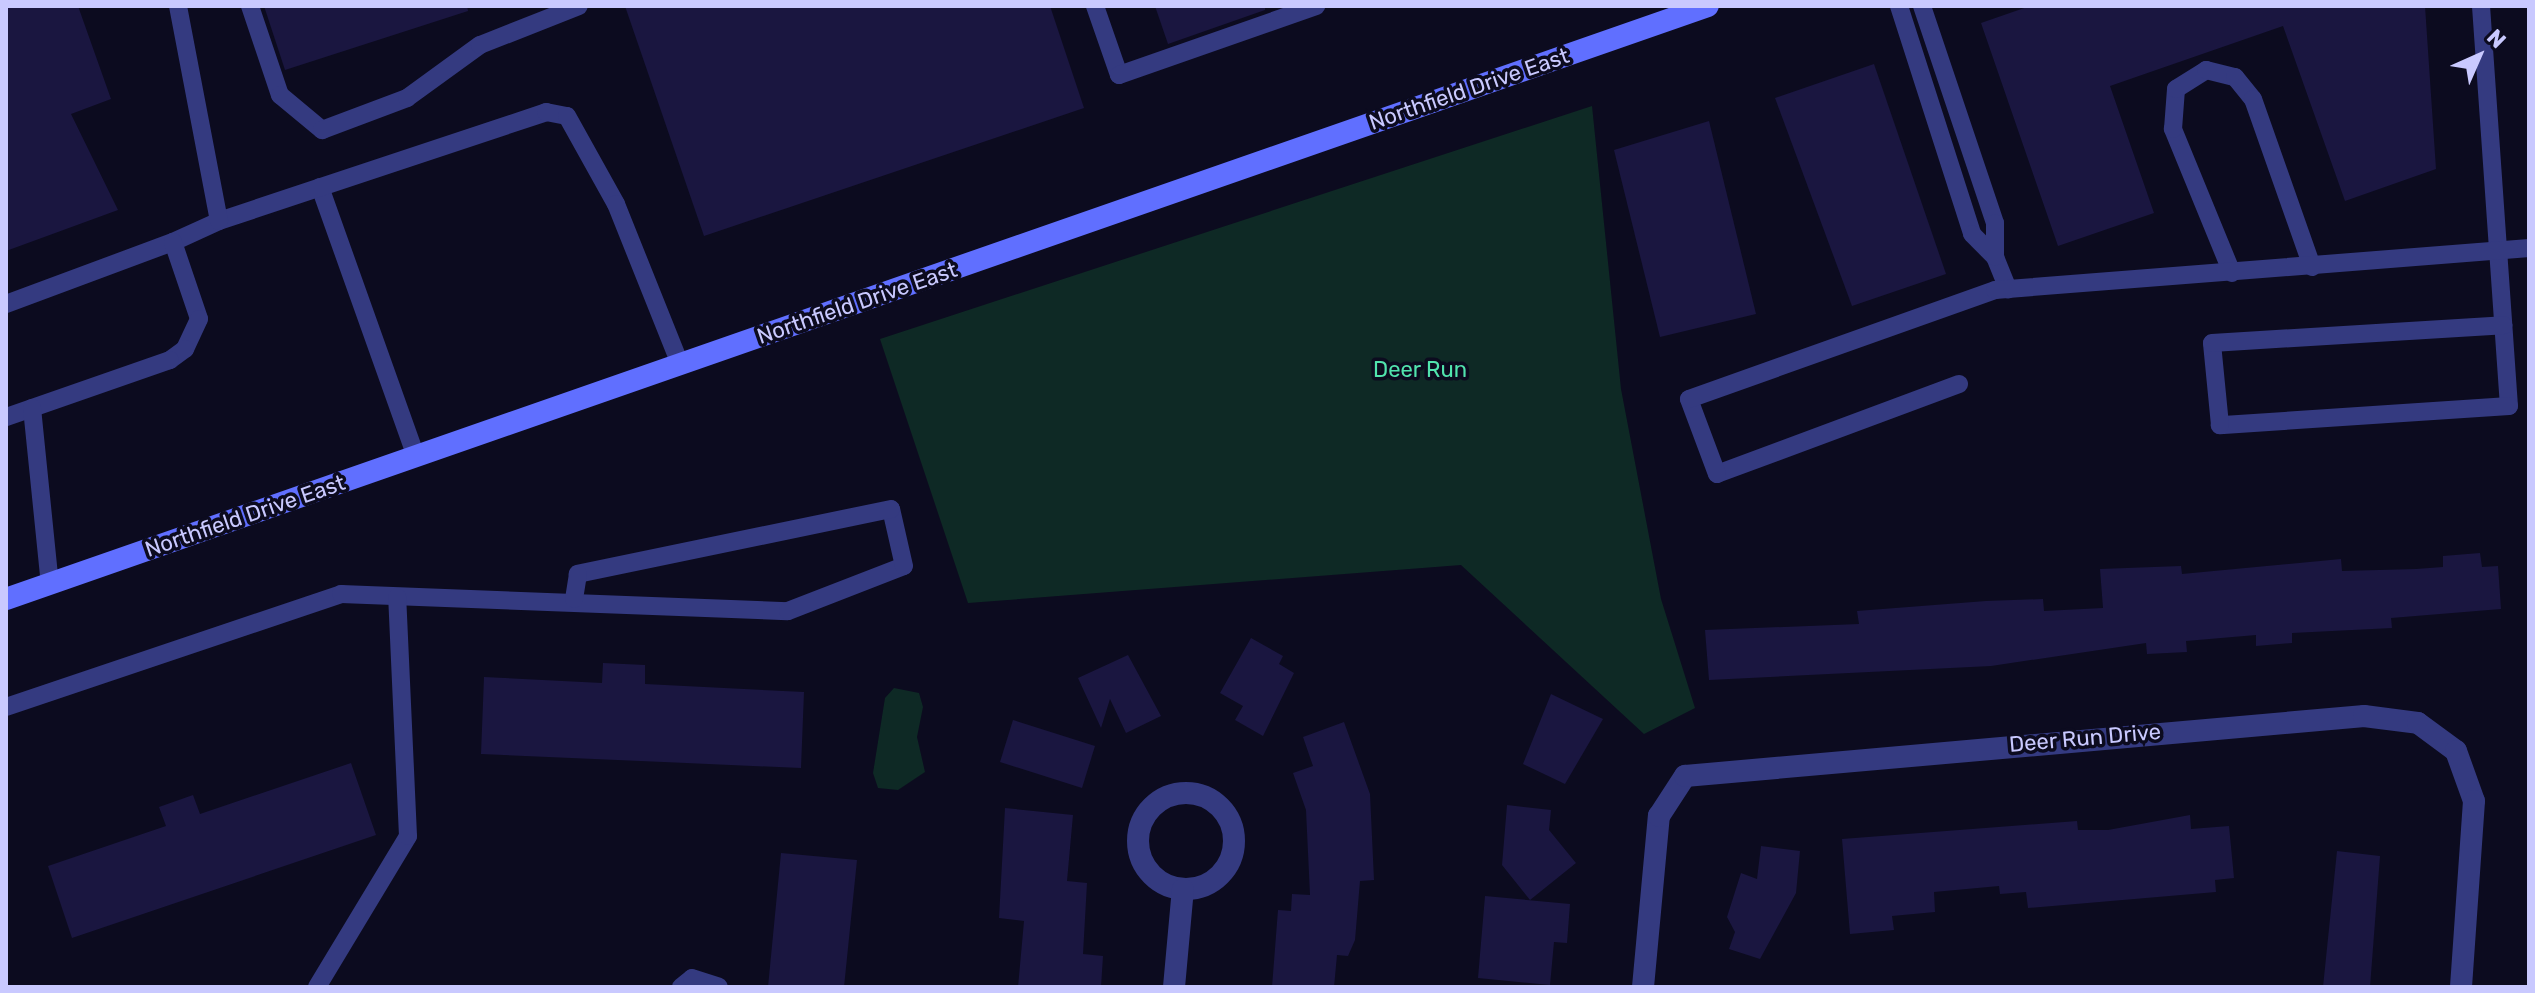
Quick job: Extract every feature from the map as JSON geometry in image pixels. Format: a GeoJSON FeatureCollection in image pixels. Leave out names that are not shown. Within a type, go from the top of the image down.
{"type":"FeatureCollection","features":[{"type":"Feature","properties":{"kind":"main road","name":"Northfield Drive East"},"geometry":{"type":"LineString","coordinates":[[6,599],[1708,6]]}},
{"type":"Feature","properties":{"kind":"street","name":"Deer Run Drive"},"geometry":{"type":"LineString","coordinates":[[1643,987],[1659,816],[1685,776],[2364,716],[2418,723],[2456,751],[2474,801],[2475,867],[2461,987]]}},
{"type":"Feature","properties":{"kind":"street"},"geometry":{"type":"LineString","coordinates":[[1182,792],[1214,801],[1235,835],[1222,873],[1183,889],[1157,879],[1138,845],[1152,806],[1182,792]]}},
{"type":"Feature","properties":{"kind":"street"},"geometry":{"type":"LineString","coordinates":[[1174,987],[1183,889]]}},
{"type":"Feature","properties":{"kind":"lane"},"geometry":{"type":"LineString","coordinates":[[178,6],[219,221]]}},
{"type":"Feature","properties":{"kind":"lane"},"geometry":{"type":"LineString","coordinates":[[250,6],[280,95],[322,130],[407,98],[480,45],[579,6]]}},
{"type":"Feature","properties":{"kind":"lane"},"geometry":{"type":"LineString","coordinates":[[1095,6],[1119,75],[1316,6]]}},
{"type":"Feature","properties":{"kind":"lane"},"geometry":{"type":"LineString","coordinates":[[1899,6],[1972,234],[1995,257]]}},
{"type":"Feature","properties":{"kind":"lane"},"geometry":{"type":"LineString","coordinates":[[1922,6],[1995,223],[1995,257],[2008,289]]}},
{"type":"Feature","properties":{"kind":"lane"},"geometry":{"type":"LineString","coordinates":[[2481,6],[2509,406],[2220,425],[2212,343],[2503,325]]}},
{"type":"Feature","properties":{"kind":"lane"},"geometry":{"type":"LineString","coordinates":[[2232,273],[2173,129],[2176,89],[2206,70],[2235,77],[2253,99],[2312,267]]}},
{"type":"Feature","properties":{"kind":"lane"},"geometry":{"type":"LineString","coordinates":[[6,304],[173,242],[219,221],[546,112],[567,116],[616,204],[680,364]]}},
{"type":"Feature","properties":{"kind":"lane"},"geometry":{"type":"LineString","coordinates":[[320,187],[416,457]]}},
{"type":"Feature","properties":{"kind":"lane"},"geometry":{"type":"LineString","coordinates":[[6,417],[185,349],[199,319],[173,242]]}},
{"type":"Feature","properties":{"kind":"lane"},"geometry":{"type":"LineString","coordinates":[[1959,384],[1717,474],[1689,399],[2008,289],[2498,254],[2529,248]]}},
{"type":"Feature","properties":{"kind":"lane"},"geometry":{"type":"LineString","coordinates":[[32,408],[50,584]]}},
{"type":"Feature","properties":{"kind":"lane"},"geometry":{"type":"LineString","coordinates":[[6,707],[341,594],[574,599],[639,609],[788,611],[904,566],[891,509],[578,574],[574,599]]}},
{"type":"Feature","properties":{"kind":"lane"},"geometry":{"type":"LineString","coordinates":[[317,987],[408,836],[397,597]]}},
{"type":"Feature","properties":{"kind":"lane"},"geometry":{"type":"LineString","coordinates":[[681,987],[692,978],[719,987]]}},
{"type":"Feature","properties":{"kind":"green space","name":"Deer Run"},"geometry":{"type":"Polygon","coordinates":[[[1592,106],[1621,389],[1661,599],[1695,708],[1644,734],[1461,565],[968,603],[880,339],[1592,106]]]}},
{"type":"Feature","properties":{"kind":"green space"},"geometry":{"type":"Polygon","coordinates":[[[894,688],[919,693],[923,707],[917,737],[925,772],[898,790],[878,788],[873,773],[885,698],[894,688]]]}},
{"type":"Feature","properties":{"kind":"building"},"geometry":{"type":"Polygon","coordinates":[[[6,6],[78,6],[111,99],[71,114],[118,210],[6,251],[6,6]]]}},
{"type":"Feature","properties":{"kind":"building"},"geometry":{"type":"Polygon","coordinates":[[[264,6],[467,6],[468,11],[285,70],[264,6]]]}},
{"type":"Feature","properties":{"kind":"building"},"geometry":{"type":"Polygon","coordinates":[[[625,6],[1050,6],[1084,108],[704,236],[625,6]]]}},
{"type":"Feature","properties":{"kind":"building"},"geometry":{"type":"Polygon","coordinates":[[[1155,6],[1265,6],[1265,10],[1168,44],[1155,6]]]}},
{"type":"Feature","properties":{"kind":"building"},"geometry":{"type":"Polygon","coordinates":[[[2030,6],[2425,6],[2436,169],[2345,201],[2283,26],[2110,86],[2154,213],[2058,246],[1981,23],[2030,6]]]}},
{"type":"Feature","properties":{"kind":"building"},"geometry":{"type":"Polygon","coordinates":[[[1874,64],[1946,274],[1852,306],[1775,98],[1874,64]]]}},
{"type":"Feature","properties":{"kind":"building"},"geometry":{"type":"Polygon","coordinates":[[[1709,121],[1756,314],[1660,337],[1614,150],[1709,121]]]}},
{"type":"Feature","properties":{"kind":"building"},"geometry":{"type":"Polygon","coordinates":[[[2480,553],[2482,567],[2498,566],[2501,609],[2391,618],[2392,628],[2292,633],[2292,643],[2256,646],[2256,635],[2186,641],[2187,652],[2147,654],[2146,643],[1991,666],[1709,680],[1705,630],[1859,624],[1857,611],[1986,601],[2043,599],[2044,611],[2103,608],[2100,569],[2181,566],[2182,574],[2341,559],[2342,571],[2416,569],[2443,567],[2443,556],[2480,553]]]}},
{"type":"Feature","properties":{"kind":"building"},"geometry":{"type":"Polygon","coordinates":[[[1251,638],[1283,656],[1279,664],[1294,673],[1263,736],[1235,720],[1243,706],[1220,693],[1251,638]]]}},
{"type":"Feature","properties":{"kind":"building"},"geometry":{"type":"Polygon","coordinates":[[[1128,655],[1161,716],[1126,733],[1110,699],[1101,728],[1078,678],[1128,655]]]}},
{"type":"Feature","properties":{"kind":"building"},"geometry":{"type":"Polygon","coordinates":[[[603,663],[645,665],[645,684],[804,692],[801,768],[481,754],[484,677],[602,683],[603,663]]]}},
{"type":"Feature","properties":{"kind":"building"},"geometry":{"type":"Polygon","coordinates":[[[1551,694],[1603,719],[1565,784],[1523,764],[1551,694]]]}},
{"type":"Feature","properties":{"kind":"building"},"geometry":{"type":"Polygon","coordinates":[[[1013,720],[1095,746],[1082,788],[1000,762],[1013,720]]]}},
{"type":"Feature","properties":{"kind":"building"},"geometry":{"type":"Polygon","coordinates":[[[1344,722],[1370,794],[1374,880],[1360,881],[1355,940],[1348,956],[1337,955],[1334,987],[1272,987],[1278,910],[1291,911],[1292,894],[1310,895],[1306,810],[1293,773],[1313,766],[1303,737],[1344,722]]]}},
{"type":"Feature","properties":{"kind":"building"},"geometry":{"type":"Polygon","coordinates":[[[351,763],[376,835],[72,938],[48,866],[166,826],[159,807],[193,795],[200,814],[351,763]]]}},
{"type":"Feature","properties":{"kind":"building"},"geometry":{"type":"Polygon","coordinates":[[[1507,805],[1551,810],[1549,830],[1576,863],[1530,900],[1502,865],[1507,805]]]}},
{"type":"Feature","properties":{"kind":"building"},"geometry":{"type":"Polygon","coordinates":[[[1005,808],[1073,815],[1067,881],[1087,883],[1083,954],[1103,956],[1101,987],[1018,987],[1024,921],[999,918],[1005,808]]]}},
{"type":"Feature","properties":{"kind":"building"},"geometry":{"type":"Polygon","coordinates":[[[2190,815],[2191,829],[2229,826],[2234,878],[2215,880],[2216,892],[2028,908],[2026,892],[2000,894],[1999,886],[1934,892],[1935,912],[1892,916],[1894,930],[1850,934],[1842,839],[2077,821],[2078,830],[2108,830],[2190,815]]]}},
{"type":"Feature","properties":{"kind":"building"},"geometry":{"type":"Polygon","coordinates":[[[1761,846],[1800,851],[1796,893],[1760,959],[1729,949],[1735,932],[1727,917],[1741,873],[1757,879],[1761,846]]]}},
{"type":"Feature","properties":{"kind":"building"},"geometry":{"type":"Polygon","coordinates":[[[2337,851],[2380,856],[2370,987],[2323,987],[2337,851]]]}},
{"type":"Feature","properties":{"kind":"building"},"geometry":{"type":"Polygon","coordinates":[[[781,853],[857,860],[844,987],[768,987],[781,853]]]}},
{"type":"Feature","properties":{"kind":"building"},"geometry":{"type":"Polygon","coordinates":[[[1485,896],[1570,904],[1567,943],[1554,942],[1550,985],[1478,978],[1485,896]]]}}]}
